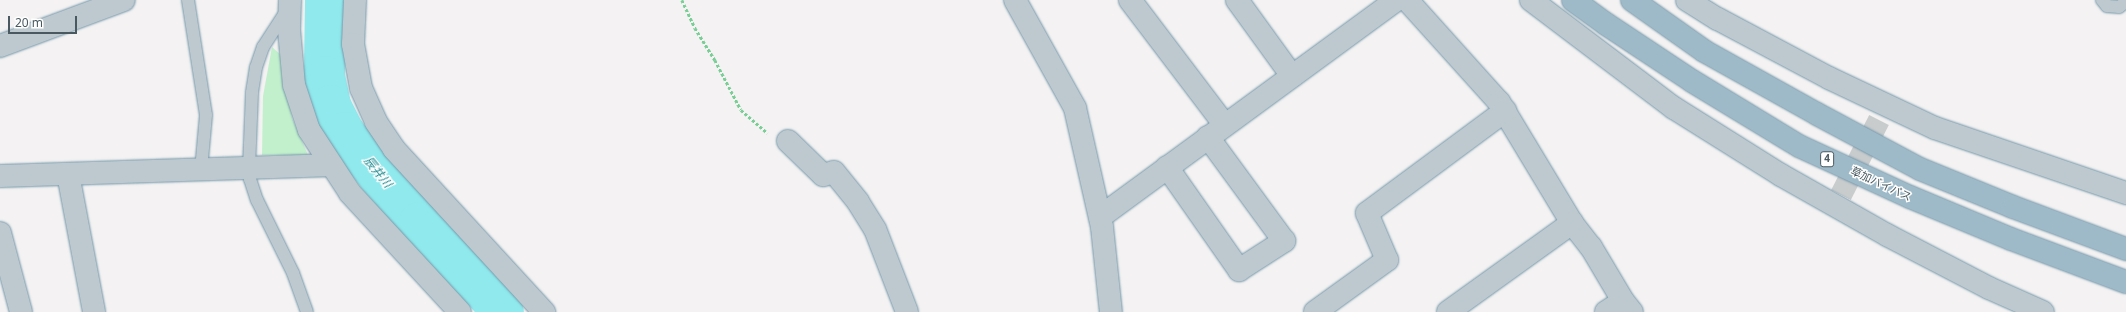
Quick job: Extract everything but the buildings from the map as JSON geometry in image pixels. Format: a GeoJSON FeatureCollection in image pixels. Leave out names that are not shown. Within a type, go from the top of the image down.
{"type":"FeatureCollection","features":[{"type":"Feature","properties":{"kind":"highway","name":"草加バイパス"},"geometry":{"type":"LineString","coordinates":[[1573,0],[1606,24],[1692,80],[1799,146],[1918,200],[2011,239],[2126,282]]}},
{"type":"Feature","properties":{"kind":"highway"},"geometry":{"type":"LineString","coordinates":[[1632,0],[1704,51],[1817,114],[1920,168],[2012,207],[2118,246]]}},
{"type":"Feature","properties":{"kind":"street"},"geometry":{"type":"LineString","coordinates":[[0,46],[124,0]]}},
{"type":"Feature","properties":{"kind":"street"},"geometry":{"type":"LineString","coordinates":[[355,0],[353,44],[361,88],[376,122],[394,149],[544,312]]}},
{"type":"Feature","properties":{"kind":"street"},"geometry":{"type":"LineString","coordinates":[[1014,0],[1075,108],[1100,216],[1111,312]]}},
{"type":"Feature","properties":{"kind":"street"},"geometry":{"type":"LineString","coordinates":[[1130,0],[1217,131],[1284,241],[1239,270],[1167,167]]}},
{"type":"Feature","properties":{"kind":"street"},"geometry":{"type":"LineString","coordinates":[[1237,0],[1292,76]]}},
{"type":"Feature","properties":{"kind":"street"},"geometry":{"type":"LineString","coordinates":[[1100,216],[1396,0]]}},
{"type":"Feature","properties":{"kind":"street"},"geometry":{"type":"LineString","coordinates":[[1406,0],[1499,102],[1572,223],[1591,247],[1620,308]]}},
{"type":"Feature","properties":{"kind":"street"},"geometry":{"type":"LineString","coordinates":[[1531,0],[1674,108],[1781,175],[1838,200],[1887,235],[1989,288],[2043,312]]}},
{"type":"Feature","properties":{"kind":"street"},"geometry":{"type":"LineString","coordinates":[[1687,0],[1718,19],[1829,78],[1882,112],[1935,128],[2126,193]]}},
{"type":"Feature","properties":{"kind":"street"},"geometry":{"type":"LineString","coordinates":[[290,3],[289,30],[294,85],[309,130],[350,193],[460,312]]}},
{"type":"Feature","properties":{"kind":"street"},"geometry":{"type":"LineString","coordinates":[[1315,312],[1387,260],[1367,213],[1505,111]]}},
{"type":"Feature","properties":{"kind":"street"},"geometry":{"type":"LineString","coordinates":[[788,142],[823,175],[834,172],[858,202],[878,236],[907,312]]}},
{"type":"Feature","properties":{"kind":"street"},"geometry":{"type":"LineString","coordinates":[[0,176],[331,165]]}},
{"type":"Feature","properties":{"kind":"street"},"geometry":{"type":"LineString","coordinates":[[68,174],[94,312]]}},
{"type":"Feature","properties":{"kind":"street"},"geometry":{"type":"LineString","coordinates":[[1448,312],[1572,223]]}},
{"type":"Feature","properties":{"kind":"street"},"geometry":{"type":"LineString","coordinates":[[0,233],[21,312]]}},
{"type":"Feature","properties":{"kind":"lane"},"geometry":{"type":"LineString","coordinates":[[188,0],[206,115],[201,170]]}},
{"type":"Feature","properties":{"kind":"lane"},"geometry":{"type":"LineString","coordinates":[[2102,0],[2107,6],[2119,7],[2126,2]]}},
{"type":"Feature","properties":{"kind":"lane"},"geometry":{"type":"LineString","coordinates":[[290,3],[263,47],[256,67],[252,93],[249,168],[250,179],[256,200],[293,273],[307,312]]}},
{"type":"Feature","properties":{"kind":"path"},"geometry":{"type":"LineString","coordinates":[[682,0],[695,28],[715,60],[741,110],[763,131],[788,142]]}},
{"type":"Feature","properties":{"kind":"green space"},"geometry":{"type":"Polygon","coordinates":[[[272,47],[280,54],[292,118],[308,155],[262,155],[263,96],[272,47]]]}},
{"type":"Feature","properties":{"kind":"waterway","name":"辰井川"},"geometry":{"type":"LineString","coordinates":[[325,0],[324,76],[330,105],[344,132],[378,176],[503,312]]}},
{"type":"Feature","properties":{"kind":"tunnel"},"geometry":{"type":"LineString","coordinates":[[1841,195],[1879,120]]}}]}
